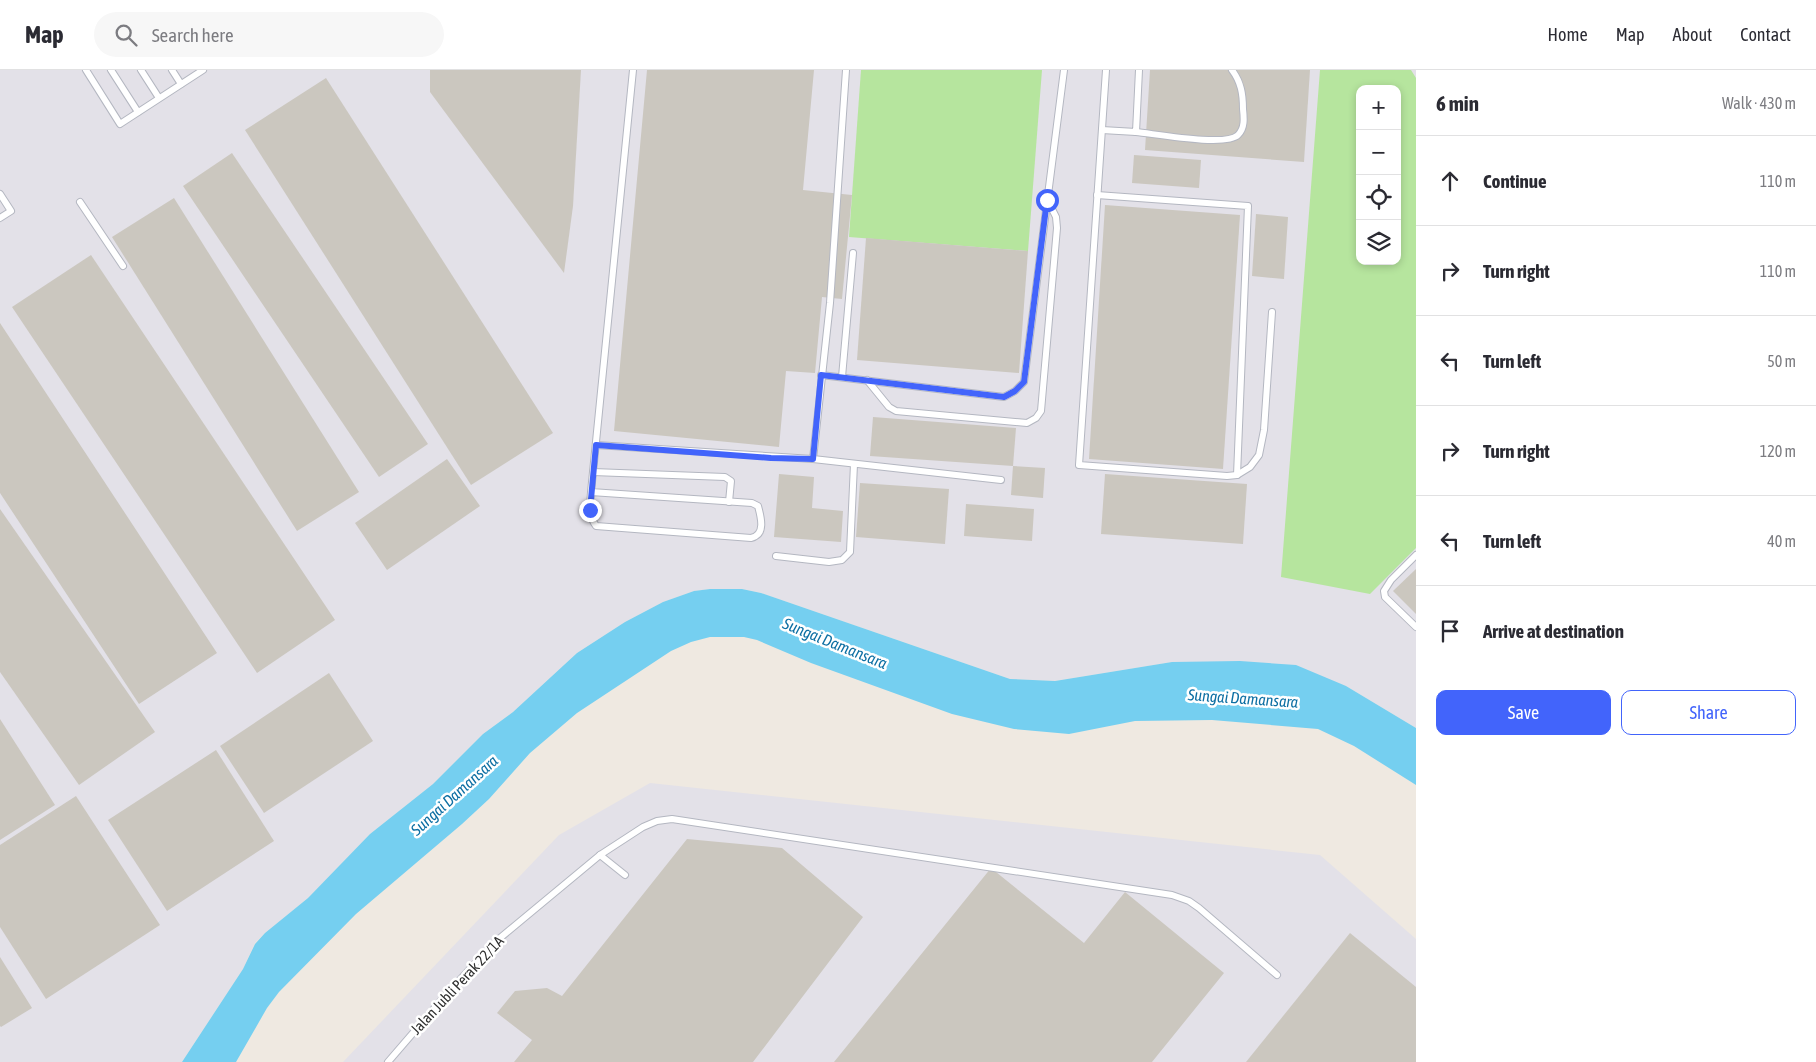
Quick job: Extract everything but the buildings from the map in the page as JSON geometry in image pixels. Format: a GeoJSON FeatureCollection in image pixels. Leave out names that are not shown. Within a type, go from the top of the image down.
{"type":"FeatureCollection","features":[{"type":"Feature","properties":{"kind":"lane"},"geometry":{"type":"LineString","coordinates":[[86,70],[120,124],[203,70]]}},
{"type":"Feature","properties":{"kind":"lane"},"geometry":{"type":"LineString","coordinates":[[111,70],[138,112]]}},
{"type":"Feature","properties":{"kind":"lane"},"geometry":{"type":"LineString","coordinates":[[141,70],[159,98]]}},
{"type":"Feature","properties":{"kind":"lane"},"geometry":{"type":"LineString","coordinates":[[172,70],[181,84]]}},
{"type":"Feature","properties":{"kind":"lane"},"geometry":{"type":"LineString","coordinates":[[591,492],[752,503],[758,506],[762,522],[760,532],[751,538],[596,526],[591,519],[591,492],[633,70]]}},
{"type":"Feature","properties":{"kind":"lane"},"geometry":{"type":"LineString","coordinates":[[813,459],[830,303],[846,70]]}},
{"type":"Feature","properties":{"kind":"lane"},"geometry":{"type":"LineString","coordinates":[[821,375],[1004,397],[1015,391],[1024,382],[1064,70]]}},
{"type":"Feature","properties":{"kind":"lane"},"geometry":{"type":"LineString","coordinates":[[1106,70],[1078,465],[1227,476],[1237,475],[1250,467],[1259,455],[1264,430],[1272,312]]}},
{"type":"Feature","properties":{"kind":"lane"},"geometry":{"type":"LineString","coordinates":[[1136,132],[1139,70]]}},
{"type":"Feature","properties":{"kind":"lane"},"geometry":{"type":"LineString","coordinates":[[1102,130],[1215,141],[1231,140],[1239,134],[1244,123],[1243,93],[1238,78],[1232,70]]}},
{"type":"Feature","properties":{"kind":"lane"},"geometry":{"type":"LineString","coordinates":[[0,194],[11,211],[0,218]]}},
{"type":"Feature","properties":{"kind":"lane"},"geometry":{"type":"LineString","coordinates":[[1097,195],[1248,206],[1237,475]]}},
{"type":"Feature","properties":{"kind":"lane"},"geometry":{"type":"LineString","coordinates":[[867,380],[889,407],[896,410],[1027,423],[1036,418],[1041,411],[1057,228],[1056,217],[1047,200]]}},
{"type":"Feature","properties":{"kind":"lane"},"geometry":{"type":"LineString","coordinates":[[80,202],[123,266]]}},
{"type":"Feature","properties":{"kind":"lane"},"geometry":{"type":"LineString","coordinates":[[842,377],[853,253]]}},
{"type":"Feature","properties":{"kind":"lane"},"geometry":{"type":"LineString","coordinates":[[596,445],[771,458],[813,459],[1001,480]]}},
{"type":"Feature","properties":{"kind":"lane"},"geometry":{"type":"LineString","coordinates":[[776,556],[829,562],[842,560],[850,552],[854,464]]}},
{"type":"Feature","properties":{"kind":"lane"},"geometry":{"type":"LineString","coordinates":[[593,472],[724,477],[731,481],[729,502]]}},
{"type":"Feature","properties":{"kind":"lane"},"geometry":{"type":"LineString","coordinates":[[1416,555],[1391,580],[1384,591],[1385,597],[1416,627]]}},
{"type":"Feature","properties":{"kind":"lane","name":"Jalan Jubli Perak 22/1A"},"geometry":{"type":"LineString","coordinates":[[388,1062],[494,943],[600,855],[643,827],[656,821],[672,819],[1172,895],[1189,901],[1199,908],[1277,975]]}},
{"type":"Feature","properties":{"kind":"lane"},"geometry":{"type":"LineString","coordinates":[[600,855],[624,875]]}},
{"type":"Feature","properties":{"kind":"shaded area"},"geometry":{"type":"Polygon","coordinates":[[[0,70],[1416,70],[1416,728],[1346,686],[1172,662],[1055,681],[1010,679],[761,593],[742,589],[694,591],[663,602],[625,622],[577,653],[513,712],[483,734],[433,784],[370,834],[308,898],[255,943],[243,969],[182,1062],[0,1062],[0,70]]]}},
{"type":"Feature","properties":{"kind":"shaded area"},"geometry":{"type":"Polygon","coordinates":[[[650,783],[1320,855],[1416,939],[1416,1062],[343,1062],[559,835],[650,783]]]}},
{"type":"Feature","properties":{"kind":"green space"},"geometry":{"type":"Polygon","coordinates":[[[861,70],[1042,70],[1028,251],[849,237],[861,70]]]}},
{"type":"Feature","properties":{"kind":"green space"},"geometry":{"type":"Polygon","coordinates":[[[1320,70],[1411,70],[1416,78],[1416,548],[1370,594],[1281,577],[1320,70]]]}},
{"type":"Feature","properties":{"kind":"water","name":"Sungai Damansara"},"geometry":{"type":"Polygon","coordinates":[[[742,589],[761,593],[1010,679],[1055,681],[1172,662],[1240,661],[1296,665],[1346,686],[1416,728],[1416,785],[1354,746],[1318,729],[1212,720],[1135,721],[1069,734],[1014,729],[952,714],[811,663],[757,640],[744,637],[710,637],[691,642],[671,651],[577,713],[530,753],[489,799],[356,914],[279,992],[267,1008],[236,1062],[182,1062],[243,969],[255,944],[265,933],[308,898],[370,834],[433,784],[483,734],[513,712],[577,653],[625,622],[663,602],[694,591],[742,589]]]}},
{"type":"Feature","properties":{"kind":"route"},"geometry":{"type":"LineString","coordinates":[[590,510],[596,445],[771,458],[813,459],[821,375],[1004,397],[1015,391],[1024,382],[1047,200]]}}]}
